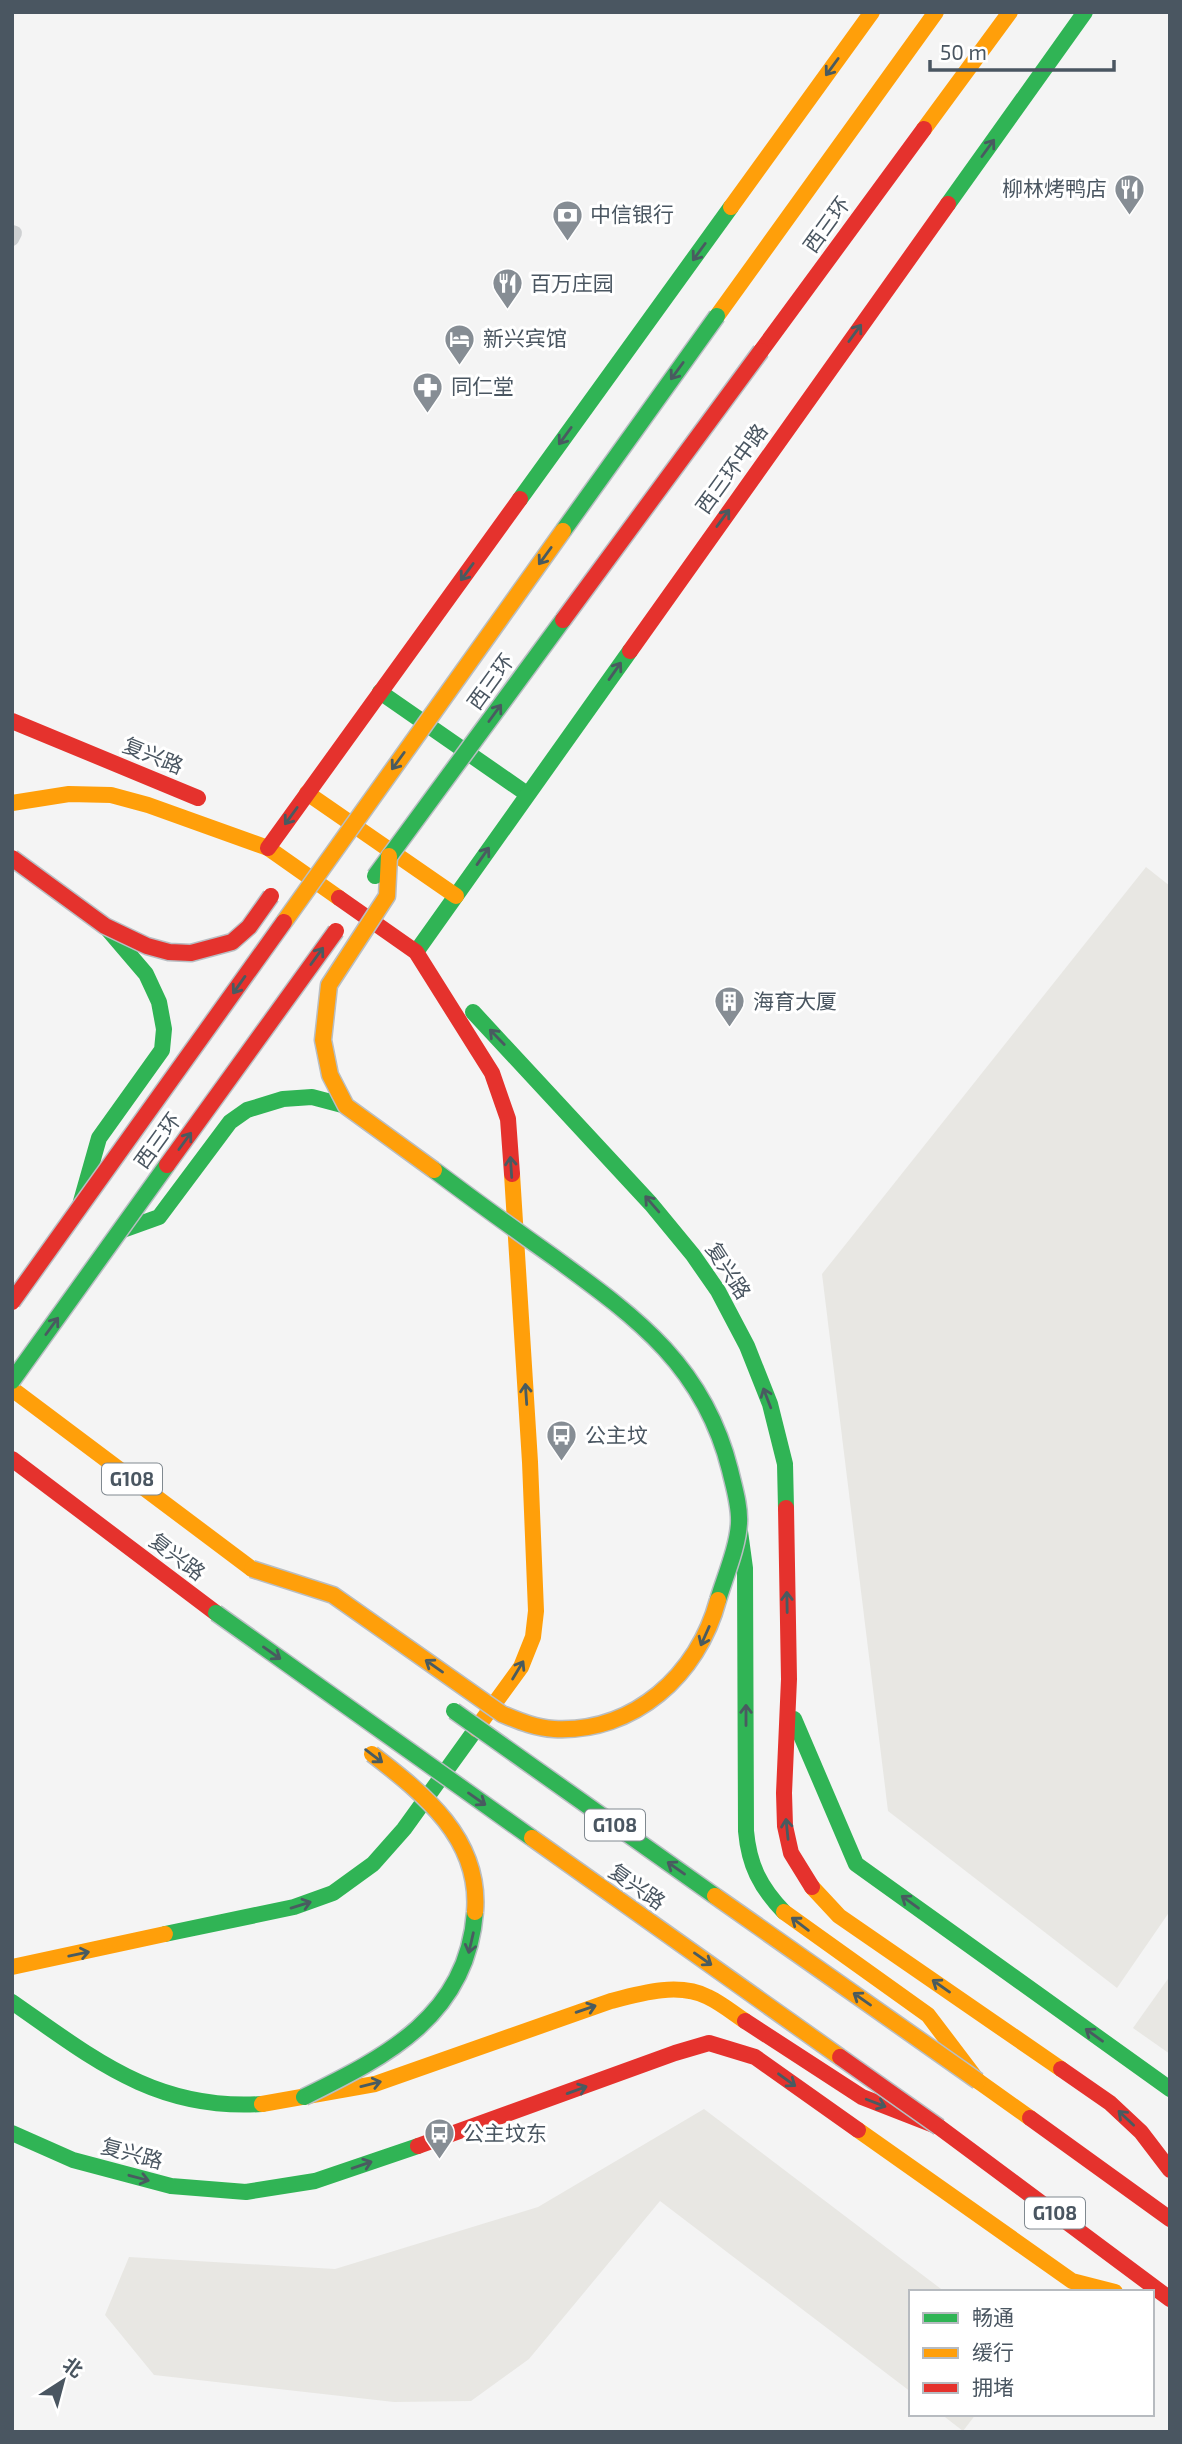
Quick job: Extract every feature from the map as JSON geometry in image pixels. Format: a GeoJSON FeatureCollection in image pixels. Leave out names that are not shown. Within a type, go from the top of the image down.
{"type":"FeatureCollection","features":[{"type":"Feature","properties":{"kind":"main road"},"geometry":{"type":"LineString","coordinates":[[12,803],[69,794],[111,795],[148,805],[268,848],[873,12]]}},
{"type":"Feature","properties":{"kind":"main road","name":"西三环"},"geometry":{"type":"LineString","coordinates":[[12,1302],[936,12]]}},
{"type":"Feature","properties":{"kind":"main road","name":"西三环"},"geometry":{"type":"LineString","coordinates":[[12,1381],[389,856],[1010,12]]}},
{"type":"Feature","properties":{"kind":"main road","name":"西三环中路"},"geometry":{"type":"LineString","coordinates":[[416,952],[1085,12]]}},
{"type":"Feature","properties":{"kind":"main road"},"geometry":{"type":"LineString","coordinates":[[380,692],[527,794]]}},
{"type":"Feature","properties":{"kind":"main road","name":"复兴路"},"geometry":{"type":"LineString","coordinates":[[12,721],[194,795],[416,952],[575,1119],[682,1240],[728,1308],[747,1347],[774,1416],[785,1464],[789,1710],[785,1811],[788,1843],[799,1869],[816,1893],[839,1916],[1110,2103],[1141,2132],[1170,2170]]}},
{"type":"Feature","properties":{"kind":"main road"},"geometry":{"type":"LineString","coordinates":[[307,793],[456,896]]}},
{"type":"Feature","properties":{"kind":"main road"},"geometry":{"type":"LineString","coordinates":[[105,926],[147,946],[169,952],[191,953],[232,942],[249,927],[312,846],[349,830]]}},
{"type":"Feature","properties":{"kind":"main road"},"geometry":{"type":"LineString","coordinates":[[346,1106],[330,1075],[323,1040],[326,1003],[330,985],[340,965],[387,896],[389,856]]}},
{"type":"Feature","properties":{"kind":"main road"},"geometry":{"type":"LineString","coordinates":[[12,858],[105,926],[135,958],[159,1002],[164,1029],[162,1050],[99,1138],[78,1210]]}},
{"type":"Feature","properties":{"kind":"main road"},"geometry":{"type":"LineString","coordinates":[[12,1967],[294,1907],[333,1893],[373,1864],[404,1829],[521,1667],[533,1637],[536,1611],[530,1462],[508,1119],[492,1073],[416,952]]}},
{"type":"Feature","properties":{"kind":"main road"},"geometry":{"type":"LineString","coordinates":[[120,1231],[159,1217],[230,1122],[247,1110],[283,1099],[312,1097],[346,1106],[617,1304],[659,1340],[694,1382],[712,1417],[730,1470],[745,1567],[746,1830],[748,1852],[755,1872],[765,1892],[785,1913],[928,2015],[978,2081]]}},
{"type":"Feature","properties":{"kind":"main road","name":"复兴路"},"geometry":{"type":"LineString","coordinates":[[12,1389],[298,1601]]}},
{"type":"Feature","properties":{"kind":"main road","name":"复兴路"},"geometry":{"type":"LineString","coordinates":[[12,1459],[216,1613],[939,2127],[1170,2299]]}},
{"type":"Feature","properties":{"kind":"main road"},"geometry":{"type":"LineString","coordinates":[[252,1569],[333,1595],[502,1714],[526,1724],[572,1730],[598,1725],[637,1710],[685,1669],[700,1647],[713,1617],[738,1524]]}},
{"type":"Feature","properties":{"kind":"main road"},"geometry":{"type":"LineString","coordinates":[[216,1613],[250,1657]]}},
{"type":"Feature","properties":{"kind":"main road","name":"复兴路"},"geometry":{"type":"LineString","coordinates":[[445,1705],[1170,2219]]}},
{"type":"Feature","properties":{"kind":"main road","name":"复兴路"},"geometry":{"type":"LineString","coordinates":[[789,1710],[856,1864],[1170,2089]]}},
{"type":"Feature","properties":{"kind":"main road"},"geometry":{"type":"LineString","coordinates":[[304,2097],[387,2054],[416,2032],[440,2007],[458,1982],[474,1929],[477,1905],[471,1871],[459,1838],[440,1811],[410,1783],[360,1746]]}},
{"type":"Feature","properties":{"kind":"main road"},"geometry":{"type":"LineString","coordinates":[[12,2002],[99,2063],[154,2090],[182,2098],[241,2105],[375,2084],[611,2001],[647,1991],[671,1988],[691,1990],[707,1996],[862,2097],[939,2127]]}},
{"type":"Feature","properties":{"kind":"main road","name":"复兴路"},"geometry":{"type":"LineString","coordinates":[[12,2133],[73,2160],[171,2186],[246,2192],[315,2181],[709,2043],[755,2057],[1072,2281],[1107,2290]]}},
{"type":"Feature","properties":{"kind":"lane"},"geometry":{"type":"LineString","coordinates":[[12,232],[15,233],[12,239]]}},
{"type":"Feature","properties":{"kind":"shaded area"},"geometry":{"type":"Polygon","coordinates":[[[1146,867],[1170,886],[1170,1911],[1117,1988],[888,1811],[822,1274],[1146,867]]]}},
{"type":"Feature","properties":{"kind":"shaded area"},"geometry":{"type":"Polygon","coordinates":[[[1170,1976],[1170,2054],[1133,2028],[1170,1976]]]}},
{"type":"Feature","properties":{"kind":"shaded area"},"geometry":{"type":"Polygon","coordinates":[[[704,2109],[942,2290],[909,2290],[909,2390],[660,2201],[529,2359],[471,2401],[394,2402],[154,2375],[105,2315],[129,2257],[335,2269],[538,2207],[704,2109]]]}},
{"type":"Feature","properties":{"kind":"shaded area"},"geometry":{"type":"Polygon","coordinates":[[[944,2416],[974,2416],[963,2431],[944,2416]]]}},
{"type":"Feature","properties":{"kind":"traffic: fast"},"geometry":{"type":"LineString","coordinates":[[948,204],[1085,12]]}},
{"type":"Feature","properties":{"kind":"traffic: fast"},"geometry":{"type":"LineString","coordinates":[[520,499],[731,207]]}},
{"type":"Feature","properties":{"kind":"traffic: fast"},"geometry":{"type":"LineString","coordinates":[[563,531],[717,316]]}},
{"type":"Feature","properties":{"kind":"traffic: fast"},"geometry":{"type":"LineString","coordinates":[[375,876],[563,620]]}},
{"type":"Feature","properties":{"kind":"traffic: fast"},"geometry":{"type":"LineString","coordinates":[[416,952],[630,651]]}},
{"type":"Feature","properties":{"kind":"traffic: fast"},"geometry":{"type":"LineString","coordinates":[[380,692],[527,794]]}},
{"type":"Feature","properties":{"kind":"traffic: fast"},"geometry":{"type":"LineString","coordinates":[[80,1205],[99,1138],[162,1050],[164,1029],[159,1002],[146,974],[105,926]]}},
{"type":"Feature","properties":{"kind":"traffic: fast"},"geometry":{"type":"LineString","coordinates":[[473,1012],[651,1204],[693,1255],[718,1291],[747,1346],[770,1404],[785,1464],[786,1508]]}},
{"type":"Feature","properties":{"kind":"traffic: fast"},"geometry":{"type":"LineString","coordinates":[[120,1231],[159,1217],[230,1122],[247,1110],[283,1099],[312,1097],[346,1106]]}},
{"type":"Feature","properties":{"kind":"traffic: fast"},"geometry":{"type":"LineString","coordinates":[[12,1381],[167,1165]]}},
{"type":"Feature","properties":{"kind":"traffic: fast"},"geometry":{"type":"LineString","coordinates":[[434,1170],[613,1302],[640,1324],[685,1373],[703,1401],[718,1433],[738,1503],[736,1541],[718,1600]]}},
{"type":"Feature","properties":{"kind":"traffic: fast"},"geometry":{"type":"LineString","coordinates":[[739,1524],[745,1568],[746,1831],[757,1875],[768,1894],[784,1912]]}},
{"type":"Feature","properties":{"kind":"traffic: fast"},"geometry":{"type":"LineString","coordinates":[[216,1613],[532,1838]]}},
{"type":"Feature","properties":{"kind":"traffic: fast"},"geometry":{"type":"LineString","coordinates":[[454,1711],[715,1896]]}},
{"type":"Feature","properties":{"kind":"traffic: fast"},"geometry":{"type":"LineString","coordinates":[[794,1719],[856,1864],[1170,2089]]}},
{"type":"Feature","properties":{"kind":"traffic: fast"},"geometry":{"type":"LineString","coordinates":[[165,1934],[294,1907],[333,1893],[373,1864],[404,1829],[476,1729]]}},
{"type":"Feature","properties":{"kind":"traffic: fast"},"geometry":{"type":"LineString","coordinates":[[304,2097],[365,2065],[418,2028],[439,2005],[457,1979],[469,1948],[475,1912]]}},
{"type":"Feature","properties":{"kind":"traffic: fast"},"geometry":{"type":"LineString","coordinates":[[12,2002],[99,2061],[158,2090],[190,2099],[224,2104],[262,2104]]}},
{"type":"Feature","properties":{"kind":"traffic: fast"},"geometry":{"type":"LineString","coordinates":[[12,2133],[73,2160],[171,2186],[246,2192],[315,2181],[418,2146]]}},
{"type":"Feature","properties":{"kind":"traffic: slow"},"geometry":{"type":"LineString","coordinates":[[731,207],[872,12]]}},
{"type":"Feature","properties":{"kind":"traffic: slow"},"geometry":{"type":"LineString","coordinates":[[717,316],[936,12]]}},
{"type":"Feature","properties":{"kind":"traffic: slow"},"geometry":{"type":"LineString","coordinates":[[924,129],[1010,12]]}},
{"type":"Feature","properties":{"kind":"traffic: slow"},"geometry":{"type":"LineString","coordinates":[[284,922],[563,531]]}},
{"type":"Feature","properties":{"kind":"traffic: slow"},"geometry":{"type":"LineString","coordinates":[[307,793],[456,896]]}},
{"type":"Feature","properties":{"kind":"traffic: slow"},"geometry":{"type":"LineString","coordinates":[[12,803],[69,794],[111,795],[148,805],[268,848],[339,898]]}},
{"type":"Feature","properties":{"kind":"traffic: slow"},"geometry":{"type":"LineString","coordinates":[[389,856],[387,896],[329,985],[323,1040],[330,1075],[346,1106],[434,1170]]}},
{"type":"Feature","properties":{"kind":"traffic: slow"},"geometry":{"type":"LineString","coordinates":[[476,1729],[521,1667],[533,1637],[536,1611],[530,1462],[512,1174]]}},
{"type":"Feature","properties":{"kind":"traffic: slow"},"geometry":{"type":"LineString","coordinates":[[12,1389],[252,1569]]}},
{"type":"Feature","properties":{"kind":"traffic: slow"},"geometry":{"type":"LineString","coordinates":[[252,1569],[333,1595],[502,1714],[534,1726],[554,1729],[583,1728],[611,1721],[636,1710],[658,1694],[678,1675],[695,1652],[718,1600]]}},
{"type":"Feature","properties":{"kind":"traffic: slow"},"geometry":{"type":"LineString","coordinates":[[372,1754],[429,1802],[459,1840],[469,1862],[474,1886],[475,1912]]}},
{"type":"Feature","properties":{"kind":"traffic: slow"},"geometry":{"type":"LineString","coordinates":[[532,1838],[840,2057]]}},
{"type":"Feature","properties":{"kind":"traffic: slow"},"geometry":{"type":"LineString","coordinates":[[812,1887],[839,1916],[1061,2069]]}},
{"type":"Feature","properties":{"kind":"traffic: slow"},"geometry":{"type":"LineString","coordinates":[[715,1896],[978,2081]]}},
{"type":"Feature","properties":{"kind":"traffic: slow"},"geometry":{"type":"LineString","coordinates":[[784,1912],[928,2015],[978,2081],[1030,2118]]}},
{"type":"Feature","properties":{"kind":"traffic: slow"},"geometry":{"type":"LineString","coordinates":[[12,1967],[165,1934]]}},
{"type":"Feature","properties":{"kind":"traffic: slow"},"geometry":{"type":"LineString","coordinates":[[262,2104],[375,2084],[611,2001],[647,1992],[685,1990],[697,1993],[718,2002],[745,2021]]}},
{"type":"Feature","properties":{"kind":"traffic: slow"},"geometry":{"type":"LineString","coordinates":[[858,2130],[1072,2281],[1107,2290]]}},
{"type":"Feature","properties":{"kind":"traffic: jam"},"geometry":{"type":"LineString","coordinates":[[761,351],[924,129]]}},
{"type":"Feature","properties":{"kind":"traffic: jam"},"geometry":{"type":"LineString","coordinates":[[630,651],[948,204]]}},
{"type":"Feature","properties":{"kind":"traffic: jam"},"geometry":{"type":"LineString","coordinates":[[563,620],[761,351]]}},
{"type":"Feature","properties":{"kind":"traffic: jam"},"geometry":{"type":"LineString","coordinates":[[268,848],[520,499]]}},
{"type":"Feature","properties":{"kind":"traffic: jam"},"geometry":{"type":"LineString","coordinates":[[12,721],[198,798]]}},
{"type":"Feature","properties":{"kind":"traffic: jam"},"geometry":{"type":"LineString","coordinates":[[12,858],[105,926],[147,946],[169,952],[191,953],[232,942],[249,927],[271,896]]}},
{"type":"Feature","properties":{"kind":"traffic: jam"},"geometry":{"type":"LineString","coordinates":[[339,898],[416,952],[492,1073],[508,1119],[512,1174]]}},
{"type":"Feature","properties":{"kind":"traffic: jam"},"geometry":{"type":"LineString","coordinates":[[12,1302],[284,922]]}},
{"type":"Feature","properties":{"kind":"traffic: jam"},"geometry":{"type":"LineString","coordinates":[[167,1165],[336,931]]}},
{"type":"Feature","properties":{"kind":"traffic: jam"},"geometry":{"type":"LineString","coordinates":[[12,1459],[216,1613]]}},
{"type":"Feature","properties":{"kind":"traffic: jam"},"geometry":{"type":"LineString","coordinates":[[786,1508],[789,1679],[785,1826],[791,1853],[812,1887]]}},
{"type":"Feature","properties":{"kind":"traffic: jam"},"geometry":{"type":"LineString","coordinates":[[745,2021],[862,2097],[939,2127],[1170,2299]]}},
{"type":"Feature","properties":{"kind":"traffic: jam"},"geometry":{"type":"LineString","coordinates":[[418,2146],[709,2043],[755,2057],[858,2130]]}},
{"type":"Feature","properties":{"kind":"traffic: jam"},"geometry":{"type":"LineString","coordinates":[[840,2057],[939,2127]]}},
{"type":"Feature","properties":{"kind":"traffic: jam"},"geometry":{"type":"LineString","coordinates":[[1061,2069],[1110,2103],[1141,2132],[1170,2170]]}},
{"type":"Feature","properties":{"kind":"traffic: jam"},"geometry":{"type":"LineString","coordinates":[[1030,2118],[1170,2219]]}},
{"type":"Feature","properties":{"kind":"place","name":"柳林烤鸭店"},"geometry":{"type":"Point","coordinates":[1130,216]}},
{"type":"Feature","properties":{"kind":"place","name":"中信银行"},"geometry":{"type":"Point","coordinates":[567,242]}},
{"type":"Feature","properties":{"kind":"place","name":"百万庄园"},"geometry":{"type":"Point","coordinates":[507,311]}},
{"type":"Feature","properties":{"kind":"place","name":"新兴宾馆"},"geometry":{"type":"Point","coordinates":[460,366]}},
{"type":"Feature","properties":{"kind":"place","name":"同仁堂"},"geometry":{"type":"Point","coordinates":[428,414]}},
{"type":"Feature","properties":{"kind":"place","name":"海育大厦"},"geometry":{"type":"Point","coordinates":[730,1029]}},
{"type":"Feature","properties":{"kind":"place","name":"公主坟"},"geometry":{"type":"Point","coordinates":[562,1463]}},
{"type":"Feature","properties":{"kind":"place","name":"公主坟东"},"geometry":{"type":"Point","coordinates":[440,2161]}}]}
